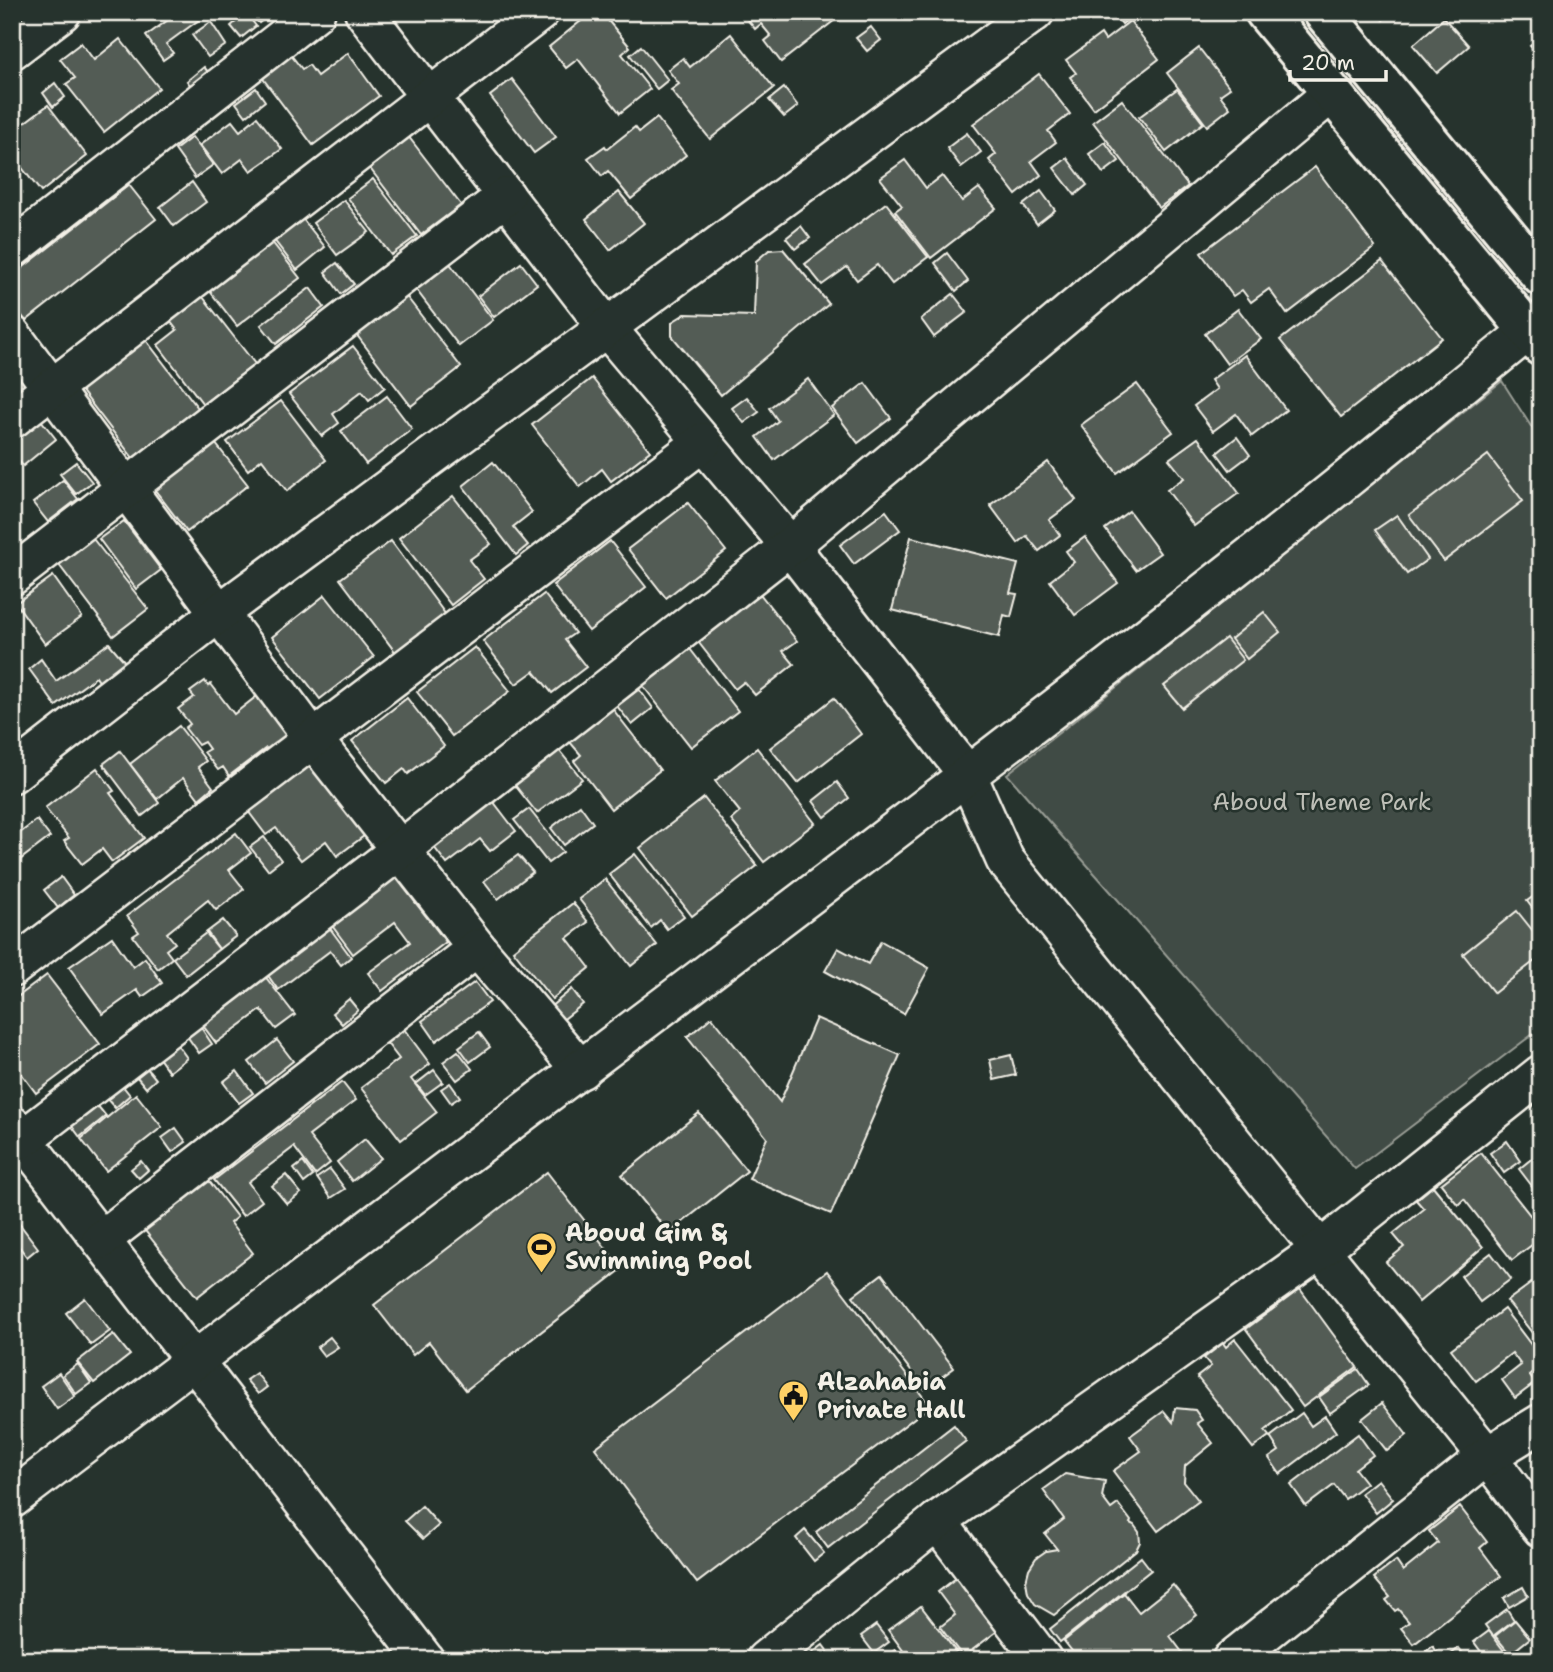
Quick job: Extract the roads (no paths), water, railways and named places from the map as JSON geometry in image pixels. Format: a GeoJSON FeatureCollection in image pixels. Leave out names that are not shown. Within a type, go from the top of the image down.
{"type":"FeatureCollection","features":[{"type":"Feature","properties":{"kind":"main road"},"geometry":{"type":"LineString","coordinates":[[1265,12],[1537,333]]}},
{"type":"Feature","properties":{"kind":"main road"},"geometry":{"type":"LineString","coordinates":[[1323,12],[1541,276]]}},
{"type":"Feature","properties":{"kind":"street"},"geometry":{"type":"LineString","coordinates":[[12,50],[62,12]]}},
{"type":"Feature","properties":{"kind":"street"},"geometry":{"type":"LineString","coordinates":[[12,249],[316,12]]}},
{"type":"Feature","properties":{"kind":"street"},"geometry":{"type":"LineString","coordinates":[[364,12],[607,328],[790,545],[967,775],[1005,860],[1487,1457],[1541,1528]]}},
{"type":"Feature","properties":{"kind":"street"},"geometry":{"type":"LineString","coordinates":[[12,419],[540,12]]}},
{"type":"Feature","properties":{"kind":"street"},"geometry":{"type":"LineString","coordinates":[[12,774],[219,614],[1035,12]]}},
{"type":"Feature","properties":{"kind":"street"},"geometry":{"type":"LineString","coordinates":[[425,1660],[18,1132],[400,850],[790,545],[1332,93]]}},
{"type":"Feature","properties":{"kind":"street"},"geometry":{"type":"LineString","coordinates":[[12,576],[506,196]]}},
{"type":"Feature","properties":{"kind":"street"},"geometry":{"type":"LineString","coordinates":[[12,1499],[967,775],[1537,333]]}},
{"type":"Feature","properties":{"kind":"street"},"geometry":{"type":"LineString","coordinates":[[12,335],[313,739],[478,947],[581,1070]]}},
{"type":"Feature","properties":{"kind":"street"},"geometry":{"type":"LineString","coordinates":[[12,968],[703,442]]}},
{"type":"Feature","properties":{"kind":"street"},"geometry":{"type":"LineString","coordinates":[[100,1240],[478,947]]}},
{"type":"Feature","properties":{"kind":"street"},"geometry":{"type":"LineString","coordinates":[[765,1660],[937,1521],[1320,1250],[1541,1074]]}},
{"type":"Feature","properties":{"kind":"street"},"geometry":{"type":"LineString","coordinates":[[1231,1660],[1487,1457],[1541,1423]]}},
{"type":"Feature","properties":{"kind":"street"},"geometry":{"type":"LineString","coordinates":[[937,1521],[1043,1660]]}},
{"type":"Feature","properties":{"kind":"place","name":"Aboud Gim & Swimming Pool"},"geometry":{"type":"Point","coordinates":[542,1274]}},
{"type":"Feature","properties":{"kind":"place","name":"Alzahabia Private Hall"},"geometry":{"type":"Point","coordinates":[794,1423]}},
{"type":"Feature","properties":{"kind":"park label","name":"Aboud Theme Park"},"geometry":{"type":"Point","coordinates":[1322,802]}}]}
